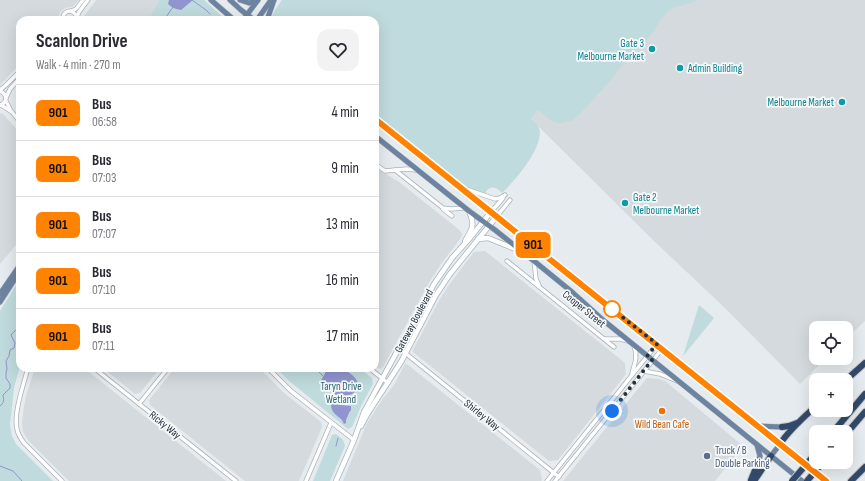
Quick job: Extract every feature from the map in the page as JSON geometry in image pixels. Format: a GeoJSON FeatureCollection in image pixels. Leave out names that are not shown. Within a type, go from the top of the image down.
{"type":"FeatureCollection","features":[{"type":"Feature","properties":{"kind":"highway"},"geometry":{"type":"LineString","coordinates":[[853,374],[865,363]]}},
{"type":"Feature","properties":{"kind":"highway"},"geometry":{"type":"LineString","coordinates":[[839,425],[865,394]]}},
{"type":"Feature","properties":{"kind":"highway"},"geometry":{"type":"LineString","coordinates":[[853,426],[865,412]]}},
{"type":"Feature","properties":{"kind":"highway"},"geometry":{"type":"LineString","coordinates":[[780,444],[809,413]]}},
{"type":"Feature","properties":{"kind":"highway"},"geometry":{"type":"LineString","coordinates":[[782,427],[793,425],[800,421]]}},
{"type":"Feature","properties":{"kind":"highway"},"geometry":{"type":"LineString","coordinates":[[754,481],[771,456]]}},
{"type":"Feature","properties":{"kind":"highway"},"geometry":{"type":"LineString","coordinates":[[750,481],[754,475],[759,460]]}},
{"type":"Feature","properties":{"kind":"highway"},"geometry":{"type":"LineString","coordinates":[[792,481],[809,461]]}},
{"type":"Feature","properties":{"kind":"highway"},"geometry":{"type":"LineString","coordinates":[[851,481],[864,468]]}},
{"type":"Feature","properties":{"kind":"highway"},"geometry":{"type":"LineString","coordinates":[[857,481],[864,468]]}},
{"type":"Feature","properties":{"kind":"highway"},"geometry":{"type":"LineString","coordinates":[[807,481],[817,469]]}},
{"type":"Feature","properties":{"kind":"main road"},"geometry":{"type":"LineString","coordinates":[[211,0],[227,16]]}},
{"type":"Feature","properties":{"kind":"main road"},"geometry":{"type":"LineString","coordinates":[[230,0],[246,15],[257,1]]}},
{"type":"Feature","properties":{"kind":"main road"},"geometry":{"type":"LineString","coordinates":[[240,0],[249,3],[257,1]]}},
{"type":"Feature","properties":{"kind":"main road"},"geometry":{"type":"LineString","coordinates":[[260,16],[271,0]]}},
{"type":"Feature","properties":{"kind":"main road"},"geometry":{"type":"LineString","coordinates":[[268,16],[274,0]]}},
{"type":"Feature","properties":{"kind":"main road","name":"Cooper Street"},"geometry":{"type":"LineString","coordinates":[[379,122],[826,481]]}},
{"type":"Feature","properties":{"kind":"main road","name":"Cooper Street"},"geometry":{"type":"LineString","coordinates":[[379,139],[467,210],[522,251],[629,342],[802,481]]}},
{"type":"Feature","properties":{"kind":"main road"},"geometry":{"type":"LineString","coordinates":[[0,294],[2,288],[16,270]]}},
{"type":"Feature","properties":{"kind":"main road"},"geometry":{"type":"LineString","coordinates":[[0,300],[16,277]]}},
{"type":"Feature","properties":{"kind":"main road"},"geometry":{"type":"LineString","coordinates":[[758,426],[782,427]]}},
{"type":"Feature","properties":{"kind":"main road"},"geometry":{"type":"LineString","coordinates":[[771,456],[780,444]]}},
{"type":"Feature","properties":{"kind":"main road"},"geometry":{"type":"LineString","coordinates":[[757,445],[760,456],[759,460]]}},
{"type":"Feature","properties":{"kind":"street"},"geometry":{"type":"LineString","coordinates":[[63,16],[65,12],[76,9],[83,0]]}},
{"type":"Feature","properties":{"kind":"street"},"geometry":{"type":"LineString","coordinates":[[78,16],[88,0]]}},
{"type":"Feature","properties":{"kind":"street"},"geometry":{"type":"LineString","coordinates":[[70,11],[76,16]]}},
{"type":"Feature","properties":{"kind":"street"},"geometry":{"type":"LineString","coordinates":[[16,75],[0,90],[4,94],[12,112],[16,117]]}},
{"type":"Feature","properties":{"kind":"street"},"geometry":{"type":"LineString","coordinates":[[12,112],[1,105],[6,99],[10,89],[16,82]]}},
{"type":"Feature","properties":{"kind":"street"},"geometry":{"type":"LineString","coordinates":[[379,167],[385,171],[407,169],[417,170]]}},
{"type":"Feature","properties":{"kind":"street"},"geometry":{"type":"LineString","coordinates":[[395,170],[452,216]]}},
{"type":"Feature","properties":{"kind":"street"},"geometry":{"type":"LineString","coordinates":[[459,186],[496,199],[505,195],[491,212]]}},
{"type":"Feature","properties":{"kind":"street"},"geometry":{"type":"LineString","coordinates":[[496,216],[510,200]]}},
{"type":"Feature","properties":{"kind":"street"},"geometry":{"type":"LineString","coordinates":[[442,208],[467,210],[473,221],[470,233],[460,249]]}},
{"type":"Feature","properties":{"kind":"street","name":"Gateway Boulevard"},"geometry":{"type":"LineString","coordinates":[[354,440],[364,412],[442,271],[491,212]]}},
{"type":"Feature","properties":{"kind":"street","name":"Gateway Boulevard"},"geometry":{"type":"LineString","coordinates":[[336,481],[368,413],[406,353],[436,295],[450,274],[496,216]]}},
{"type":"Feature","properties":{"kind":"street"},"geometry":{"type":"LineString","coordinates":[[478,239],[488,238],[522,251]]}},
{"type":"Feature","properties":{"kind":"street","name":"Cooper Street"},"geometry":{"type":"LineString","coordinates":[[507,261],[614,347]]}},
{"type":"Feature","properties":{"kind":"street"},"geometry":{"type":"LineString","coordinates":[[534,261],[536,278],[541,288]]}},
{"type":"Feature","properties":{"kind":"street"},"geometry":{"type":"LineString","coordinates":[[430,292],[436,295]]}},
{"type":"Feature","properties":{"kind":"street"},"geometry":{"type":"LineString","coordinates":[[605,339],[620,339],[629,342]]}},
{"type":"Feature","properties":{"kind":"street"},"geometry":{"type":"LineString","coordinates":[[547,481],[657,344]]}},
{"type":"Feature","properties":{"kind":"street"},"geometry":{"type":"LineString","coordinates":[[632,376],[637,356],[634,346]]}},
{"type":"Feature","properties":{"kind":"street","name":"Shirley Way"},"geometry":{"type":"LineString","coordinates":[[399,348],[559,477]]}},
{"type":"Feature","properties":{"kind":"street"},"geometry":{"type":"LineString","coordinates":[[555,481],[662,349]]}},
{"type":"Feature","properties":{"kind":"street"},"geometry":{"type":"LineString","coordinates":[[644,371],[660,374],[680,383]]}},
{"type":"Feature","properties":{"kind":"street"},"geometry":{"type":"LineString","coordinates":[[27,372],[16,419],[18,435],[62,481]]}},
{"type":"Feature","properties":{"kind":"street","name":"Ricky Way"},"geometry":{"type":"LineString","coordinates":[[99,372],[236,481]]}},
{"type":"Feature","properties":{"kind":"street"},"geometry":{"type":"LineString","coordinates":[[139,404],[165,372]]}},
{"type":"Feature","properties":{"kind":"street"},"geometry":{"type":"LineString","coordinates":[[272,372],[291,391],[354,440]]}},
{"type":"Feature","properties":{"kind":"street"},"geometry":{"type":"LineString","coordinates":[[374,372],[388,383]]}},
{"type":"Feature","properties":{"kind":"street"},"geometry":{"type":"LineString","coordinates":[[306,481],[331,422]]}},
{"type":"Feature","properties":{"kind":"shaded area"},"geometry":{"type":"Polygon","coordinates":[[[0,0],[79,0],[72,7],[65,8],[60,12],[58,16],[16,16],[16,68],[0,85],[0,0]]]}},
{"type":"Feature","properties":{"kind":"shaded area"},"geometry":{"type":"Polygon","coordinates":[[[96,0],[159,0],[150,16],[84,16],[96,0]]]}},
{"type":"Feature","properties":{"kind":"shaded area"},"geometry":{"type":"Polygon","coordinates":[[[626,0],[865,0],[865,321],[853,332],[853,321],[809,321],[809,365],[819,365],[811,373],[809,373],[809,375],[800,384],[724,307],[654,241],[531,119],[597,32],[626,0]]]}},
{"type":"Feature","properties":{"kind":"shaded area"},"geometry":{"type":"Polygon","coordinates":[[[2,113],[16,129],[16,245],[0,264],[0,114],[2,113]]]}},
{"type":"Feature","properties":{"kind":"shaded area"},"geometry":{"type":"Polygon","coordinates":[[[379,170],[399,182],[462,233],[460,239],[430,281],[383,367],[380,369],[379,170]]]}},
{"type":"Feature","properties":{"kind":"shaded area"},"geometry":{"type":"Polygon","coordinates":[[[485,251],[625,363],[626,374],[558,460],[549,461],[413,352],[440,299],[449,285],[474,252],[485,251]]]}},
{"type":"Feature","properties":{"kind":"shaded area"},"geometry":{"type":"Polygon","coordinates":[[[405,364],[540,470],[542,480],[343,481],[367,423],[394,385],[405,364]]]}},
{"type":"Feature","properties":{"kind":"shaded area"},"geometry":{"type":"Polygon","coordinates":[[[34,372],[89,372],[226,481],[69,481],[28,440],[23,432],[23,412],[26,396],[34,372]]]}},
{"type":"Feature","properties":{"kind":"shaded area"},"geometry":{"type":"Polygon","coordinates":[[[108,372],[157,372],[140,393],[135,394],[108,372]]]}},
{"type":"Feature","properties":{"kind":"shaded area"},"geometry":{"type":"Polygon","coordinates":[[[172,372],[263,372],[284,393],[321,422],[322,427],[299,481],[245,481],[150,405],[149,400],[172,372]]]}},
{"type":"Feature","properties":{"kind":"shaded area"},"geometry":{"type":"Polygon","coordinates":[[[647,378],[665,381],[743,446],[715,481],[563,481],[647,378]]]}},
{"type":"Feature","properties":{"kind":"green space"},"geometry":{"type":"Polygon","coordinates":[[[159,0],[204,0],[222,16],[150,16],[159,0]]]}},
{"type":"Feature","properties":{"kind":"green space"},"geometry":{"type":"Polygon","coordinates":[[[282,0],[697,0],[668,11],[650,36],[625,62],[589,105],[573,120],[557,123],[538,110],[531,119],[538,126],[540,133],[534,152],[528,162],[502,193],[493,187],[489,188],[485,194],[466,187],[379,117],[379,16],[272,16],[282,0]]]}},
{"type":"Feature","properties":{"kind":"green space"},"geometry":{"type":"Polygon","coordinates":[[[16,285],[16,372],[18,372],[14,388],[10,425],[12,436],[16,444],[53,481],[0,481],[0,311],[16,285]]]}},
{"type":"Feature","properties":{"kind":"green space"},"geometry":{"type":"Polygon","coordinates":[[[699,305],[714,318],[683,356],[699,305]]]}},
{"type":"Feature","properties":{"kind":"green space","name":"Taryn Drive Wetland"},"geometry":{"type":"Polygon","coordinates":[[[280,372],[364,372],[372,378],[373,384],[352,427],[348,429],[280,372]]]}},
{"type":"Feature","properties":{"kind":"green space"},"geometry":{"type":"Polygon","coordinates":[[[336,434],[343,440],[345,446],[330,481],[313,481],[332,435],[336,434]]]}},
{"type":"Feature","properties":{"kind":"water"},"geometry":{"type":"Polygon","coordinates":[[[169,0],[193,0],[181,10],[168,4],[169,0]]]}},
{"type":"Feature","properties":{"kind":"water"},"geometry":{"type":"Polygon","coordinates":[[[326,372],[348,372],[355,378],[358,386],[352,394],[348,396],[340,396],[335,394],[320,382],[326,372]]]}},
{"type":"Feature","properties":{"kind":"water"},"geometry":{"type":"Polygon","coordinates":[[[331,404],[351,406],[346,423],[344,424],[343,421],[334,413],[331,408],[331,404]]]}},
{"type":"Feature","properties":{"kind":"waterway"},"geometry":{"type":"LineString","coordinates":[[192,0],[210,14]]}},
{"type":"Feature","properties":{"kind":"waterway"},"geometry":{"type":"LineString","coordinates":[[167,16],[173,7]]}},
{"type":"Feature","properties":{"kind":"waterway"},"geometry":{"type":"LineString","coordinates":[[0,406],[4,398],[3,395],[10,388],[10,384],[6,378],[6,361],[10,350],[14,348],[15,343],[11,335],[16,330]]}},
{"type":"Feature","properties":{"kind":"waterway"},"geometry":{"type":"LineString","coordinates":[[319,372],[323,376]]}},
{"type":"Feature","properties":{"kind":"waterway"},"geometry":{"type":"LineString","coordinates":[[340,407],[341,396]]}},
{"type":"Feature","properties":{"kind":"waterway"},"geometry":{"type":"LineString","coordinates":[[336,446],[338,438]]}},
{"type":"Feature","properties":{"kind":"waterway"},"geometry":{"type":"LineString","coordinates":[[0,466],[13,471],[22,481]]}},
{"type":"Feature","properties":{"kind":"bus line","name":"901"},"geometry":{"type":"LineString","coordinates":[[379,122],[826,481]]}},
{"type":"Feature","properties":{"kind":"place","name":"Gate 3 Melbourne Market"},"geometry":{"type":"Point","coordinates":[652,49]}},
{"type":"Feature","properties":{"kind":"place","name":"Admin Building"},"geometry":{"type":"Point","coordinates":[680,68]}},
{"type":"Feature","properties":{"kind":"place","name":"Melbourne Market"},"geometry":{"type":"Point","coordinates":[842,102]}},
{"type":"Feature","properties":{"kind":"place","name":"Gate 2 Melbourne Market"},"geometry":{"type":"Point","coordinates":[625,203]}},
{"type":"Feature","properties":{"kind":"place","name":"Wild Bean Cafe"},"geometry":{"type":"Point","coordinates":[662,411]}},
{"type":"Feature","properties":{"kind":"place","name":"Truck / B Double Parking"},"geometry":{"type":"Point","coordinates":[707,456]}},
{"type":"Feature","properties":{"kind":"route"},"geometry":{"type":"LineString","coordinates":[[612,309],[657,344],[647,356],[652,360],[612,411]]}}]}
